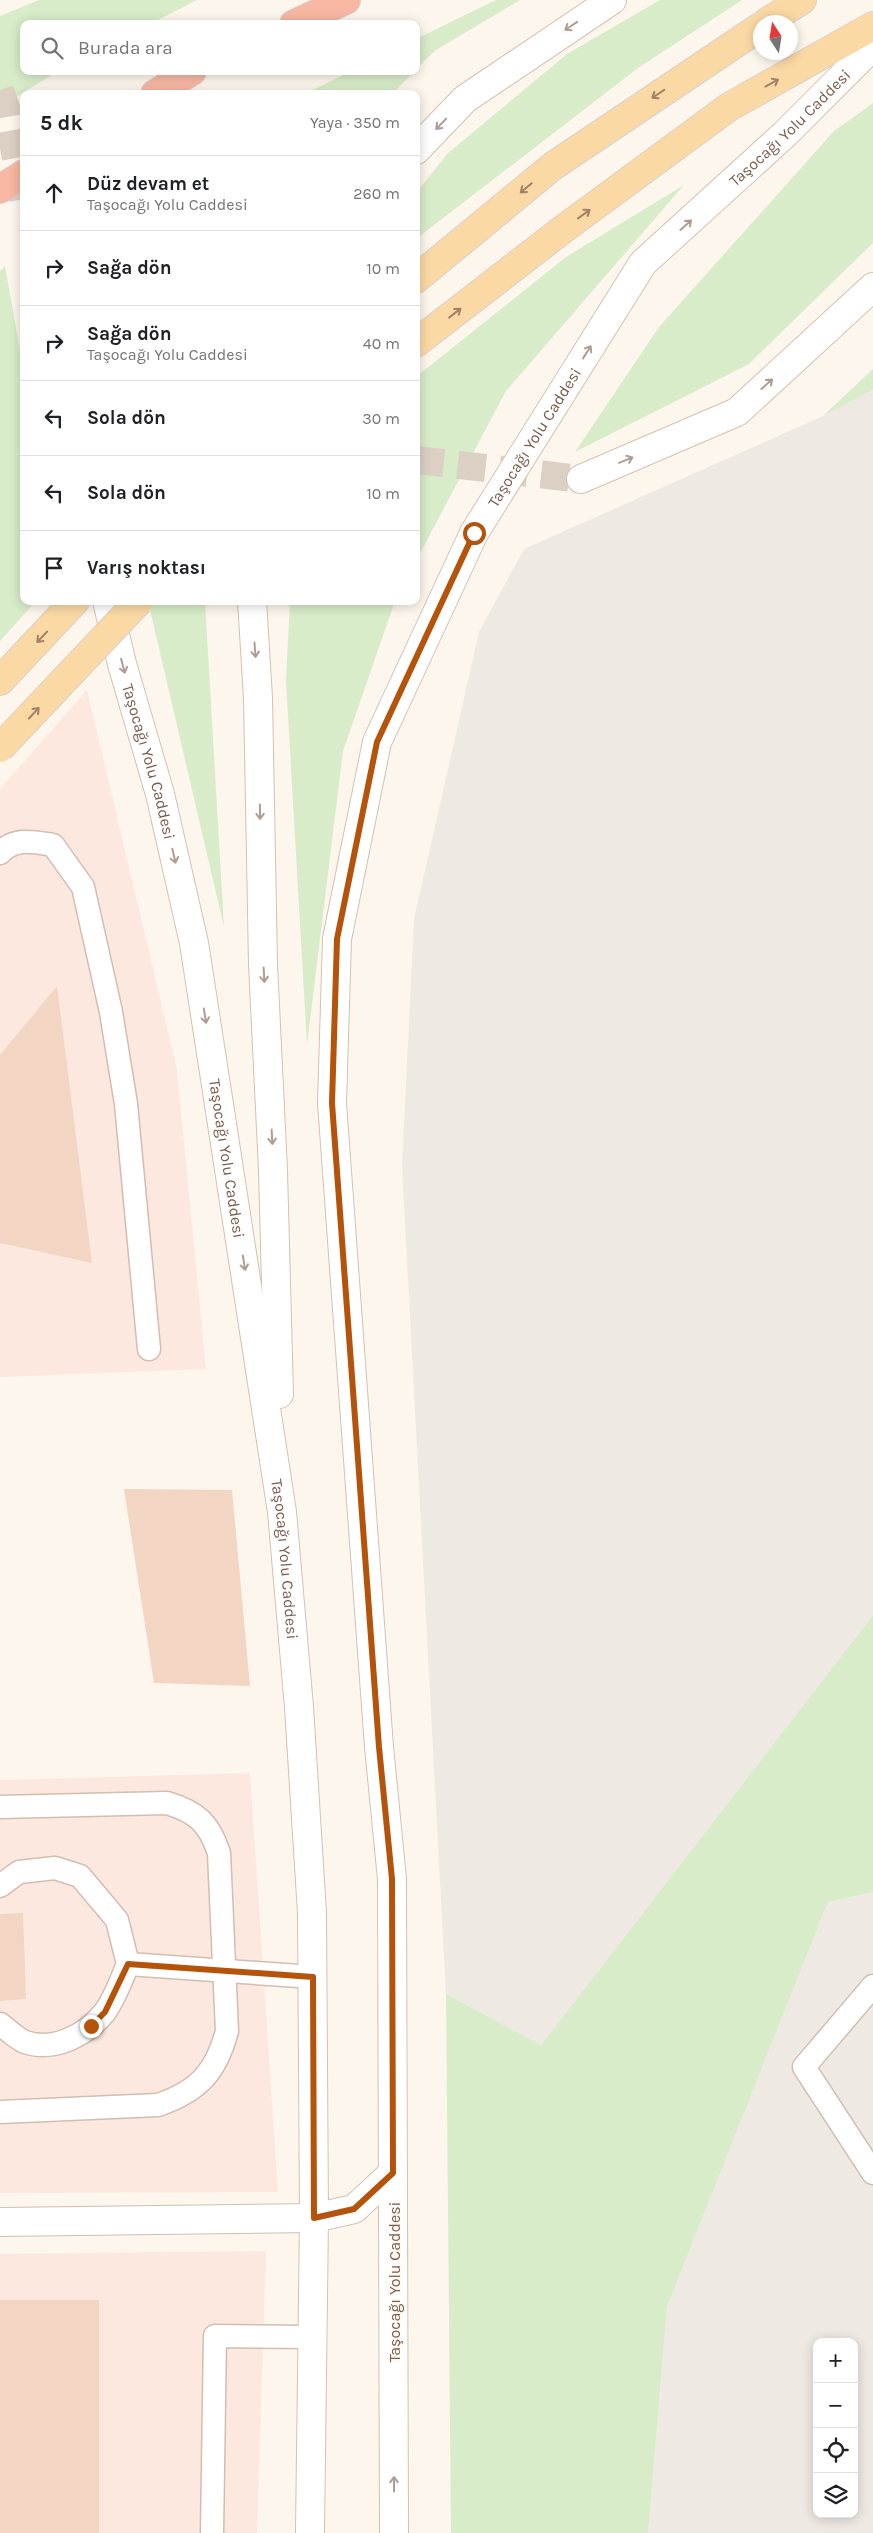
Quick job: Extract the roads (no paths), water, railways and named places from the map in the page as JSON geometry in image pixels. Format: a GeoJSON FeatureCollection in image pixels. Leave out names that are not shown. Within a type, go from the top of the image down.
{"type":"FeatureCollection","features":[{"type":"Feature","properties":{"kind":"highway"},"geometry":{"type":"LineString","coordinates":[[303,20],[346,0]]}},
{"type":"Feature","properties":{"kind":"highway"},"geometry":{"type":"LineString","coordinates":[[161,90],[186,75]]}},
{"type":"Feature","properties":{"kind":"highway"},"geometry":{"type":"LineString","coordinates":[[0,189],[20,176]]}},
{"type":"Feature","properties":{"kind":"main road"},"geometry":{"type":"LineString","coordinates":[[420,146],[465,99],[612,0]]}},
{"type":"Feature","properties":{"kind":"main road"},"geometry":{"type":"LineString","coordinates":[[778,15],[802,0]]}},
{"type":"Feature","properties":{"kind":"main road"},"geometry":{"type":"LineString","coordinates":[[420,340],[562,230],[729,107],[873,26]]}},
{"type":"Feature","properties":{"kind":"main road"},"geometry":{"type":"LineString","coordinates":[[420,276],[553,166],[753,32]]}},
{"type":"Feature","properties":{"kind":"main road","name":"Taşocağı Yolu Caddesi"},"geometry":{"type":"LineString","coordinates":[[394,2533],[392,1879],[379,1747],[332,1103],[337,939],[377,742],[474,533],[643,263],[785,134],[873,46]]}},
{"type":"Feature","properties":{"kind":"main road"},"geometry":{"type":"LineString","coordinates":[[580,479],[737,412],[873,287]]}},
{"type":"Feature","properties":{"kind":"main road"},"geometry":{"type":"LineString","coordinates":[[0,681],[71,605]]}},
{"type":"Feature","properties":{"kind":"main road","name":"Taşocağı Yolu Caddesi"},"geometry":{"type":"LineString","coordinates":[[108,605],[122,664],[160,794],[194,943],[282,1512],[299,1707],[312,1898],[314,2218],[310,2533]]}},
{"type":"Feature","properties":{"kind":"main road"},"geometry":{"type":"LineString","coordinates":[[0,748],[135,605]]}},
{"type":"Feature","properties":{"kind":"main road"},"geometry":{"type":"LineString","coordinates":[[252,605],[258,698],[263,964],[273,1170],[282,1512]]}},
{"type":"Feature","properties":{"kind":"main road"},"geometry":{"type":"LineString","coordinates":[[0,2222],[314,2218],[354,2209],[393,2173]]}},
{"type":"Feature","properties":{"kind":"lane"},"geometry":{"type":"LineString","coordinates":[[0,853],[6,846],[28,840],[53,845],[83,887],[111,1012],[126,1104],[149,1349]]}},
{"type":"Feature","properties":{"kind":"lane"},"geometry":{"type":"LineString","coordinates":[[0,1807],[167,1802],[186,1809],[202,1821],[213,1836],[219,1853],[227,2031],[221,2052],[210,2072],[194,2088],[177,2098],[158,2105],[0,2112]]}},
{"type":"Feature","properties":{"kind":"lane"},"geometry":{"type":"LineString","coordinates":[[0,1886],[19,1872],[55,1868],[80,1876],[117,1920],[128,1964],[105,2012],[91,2026],[72,2038],[52,2045],[25,2042],[0,2024]]}},
{"type":"Feature","properties":{"kind":"lane"},"geometry":{"type":"LineString","coordinates":[[128,1964],[313,1977]]}},
{"type":"Feature","properties":{"kind":"lane"},"geometry":{"type":"LineString","coordinates":[[873,1986],[804,2067],[873,2173]]}},
{"type":"Feature","properties":{"kind":"lane"},"geometry":{"type":"LineString","coordinates":[[212,2533],[215,2336],[313,2337]]}},
{"type":"Feature","properties":{"kind":"tunnel"},"geometry":{"type":"LineString","coordinates":[[0,90],[8,114],[20,181]]}},
{"type":"Feature","properties":{"kind":"tunnel"},"geometry":{"type":"LineString","coordinates":[[420,460],[581,479]]}}]}
